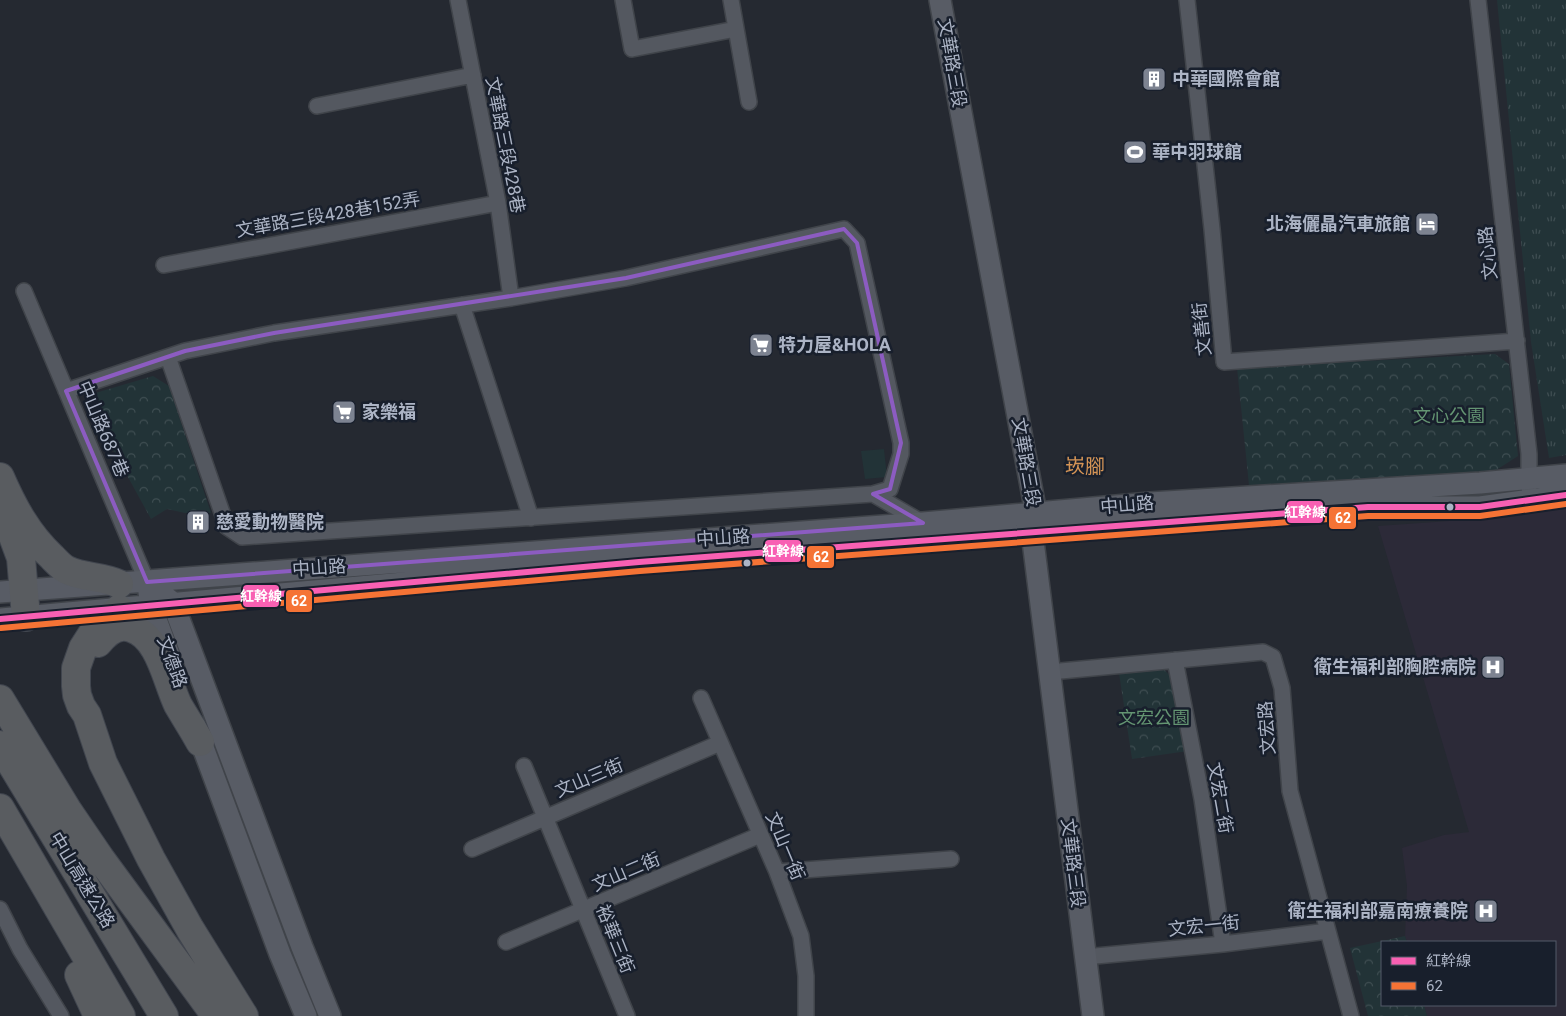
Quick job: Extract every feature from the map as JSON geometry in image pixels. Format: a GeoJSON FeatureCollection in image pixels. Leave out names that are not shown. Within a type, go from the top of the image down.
{"type":"FeatureCollection","features":[{"type":"Feature","properties":{"kind":"highway"},"geometry":{"type":"LineString","coordinates":[[0,477],[21,520],[42,547],[62,566],[73,572],[111,580],[119,596],[92,634],[80,655],[76,668],[76,686],[81,706],[87,715],[103,763],[152,859],[190,928],[244,1016]]}},
{"type":"Feature","properties":{"kind":"highway"},"geometry":{"type":"LineString","coordinates":[[0,502],[21,558],[12,591],[13,618]]}},
{"type":"Feature","properties":{"kind":"highway"},"geometry":{"type":"LineString","coordinates":[[87,715],[88,704],[84,678],[89,659],[102,638],[117,628],[128,626],[142,632],[150,640],[178,705],[200,742]]}},
{"type":"Feature","properties":{"kind":"highway"},"geometry":{"type":"LineString","coordinates":[[0,699],[44,774],[100,858],[216,1016]]}},
{"type":"Feature","properties":{"kind":"highway","name":"中山高速公路"},"geometry":{"type":"LineString","coordinates":[[0,745],[164,1016]]}},
{"type":"Feature","properties":{"kind":"highway"},"geometry":{"type":"LineString","coordinates":[[1,810],[98,1016]]}},
{"type":"Feature","properties":{"kind":"highway","name":"中山高速公路"},"geometry":{"type":"LineString","coordinates":[[1,810],[121,1016]]}},
{"type":"Feature","properties":{"kind":"main road","name":"文華路三段"},"geometry":{"type":"LineString","coordinates":[[940,0],[1034,523],[1050,672],[1092,1016]]}},
{"type":"Feature","properties":{"kind":"main road","name":"中山路"},"geometry":{"type":"LineString","coordinates":[[12,591],[119,596],[151,606],[639,562],[1034,523],[1150,503],[1566,474]]}},
{"type":"Feature","properties":{"kind":"main road","name":"中山路"},"geometry":{"type":"LineString","coordinates":[[13,618],[119,596],[147,582],[923,523],[1034,523],[1368,508],[1480,507],[1566,495]]}},
{"type":"Feature","properties":{"kind":"main road"},"geometry":{"type":"LineString","coordinates":[[147,582],[173,603]]}},
{"type":"Feature","properties":{"kind":"main road","name":"文德路"},"geometry":{"type":"LineString","coordinates":[[147,582],[151,606],[200,742],[280,954],[306,1016]]}},
{"type":"Feature","properties":{"kind":"main road","name":"文德路"},"geometry":{"type":"LineString","coordinates":[[173,603],[302,947],[330,1016]]}},
{"type":"Feature","properties":{"kind":"street","name":"文華路三段428巷"},"geometry":{"type":"LineString","coordinates":[[458,0],[498,203],[511,298]]}},
{"type":"Feature","properties":{"kind":"street"},"geometry":{"type":"LineString","coordinates":[[622,0],[632,49],[736,29]]}},
{"type":"Feature","properties":{"kind":"street"},"geometry":{"type":"LineString","coordinates":[[731,0],[749,102]]}},
{"type":"Feature","properties":{"kind":"street","name":"文善街"},"geometry":{"type":"LineString","coordinates":[[1188,0],[1224,362],[1517,341]]}},
{"type":"Feature","properties":{"kind":"street","name":"文心路"},"geometry":{"type":"LineString","coordinates":[[1478,0],[1529,454],[1530,478],[1528,501]]}},
{"type":"Feature","properties":{"kind":"street"},"geometry":{"type":"LineString","coordinates":[[317,106],[473,75]]}},
{"type":"Feature","properties":{"kind":"street","name":"文華路三段428巷152弄"},"geometry":{"type":"LineString","coordinates":[[164,265],[498,203]]}},
{"type":"Feature","properties":{"kind":"street"},"geometry":{"type":"LineString","coordinates":[[66,391],[185,351],[274,333],[511,298],[626,278],[844,229],[857,243],[901,443],[900,454],[890,489],[873,494],[242,537],[226,527],[168,357]]}},
{"type":"Feature","properties":{"kind":"street","name":"中山路687巷"},"geometry":{"type":"LineString","coordinates":[[24,290],[147,582]]}},
{"type":"Feature","properties":{"kind":"street"},"geometry":{"type":"LineString","coordinates":[[462,305],[531,518]]}},
{"type":"Feature","properties":{"kind":"street"},"geometry":{"type":"LineString","coordinates":[[873,494],[923,523]]}},
{"type":"Feature","properties":{"kind":"street","name":"文宏路"},"geometry":{"type":"LineString","coordinates":[[1050,672],[1263,652],[1274,657],[1282,688],[1290,791],[1351,1016]]}},
{"type":"Feature","properties":{"kind":"street","name":"文宏二街"},"geometry":{"type":"LineString","coordinates":[[1175,660],[1202,799],[1223,944]]}},
{"type":"Feature","properties":{"kind":"street","name":"文山一街"},"geometry":{"type":"LineString","coordinates":[[701,698],[777,872],[801,936],[806,976],[806,1016]]}},
{"type":"Feature","properties":{"kind":"street","name":"文山三街"},"geometry":{"type":"LineString","coordinates":[[472,849],[720,743]]}},
{"type":"Feature","properties":{"kind":"street","name":"裕華三街"},"geometry":{"type":"LineString","coordinates":[[524,766],[626,1016]]}},
{"type":"Feature","properties":{"kind":"street","name":"文山二街"},"geometry":{"type":"LineString","coordinates":[[506,942],[760,835]]}},
{"type":"Feature","properties":{"kind":"street"},"geometry":{"type":"LineString","coordinates":[[777,872],[951,859]]}},
{"type":"Feature","properties":{"kind":"street"},"geometry":{"type":"LineString","coordinates":[[0,909],[20,948],[61,1016]]}},
{"type":"Feature","properties":{"kind":"street","name":"文宏一街"},"geometry":{"type":"LineString","coordinates":[[1085,957],[1223,944],[1328,931]]}},
{"type":"Feature","properties":{"kind":"highlighted area"},"geometry":{"type":"Polygon","coordinates":[[[844,229],[857,243],[901,443],[890,489],[873,494],[923,523],[147,582],[66,391],[185,351],[274,333],[626,278],[844,229]]]}},
{"type":"Feature","properties":{"kind":"shaded area","name":"衛生福利部胸腔病院"},"geometry":{"type":"Polygon","coordinates":[[[1566,505],[1566,1016],[1427,1016],[1424,1006],[1556,1006],[1556,941],[1407,941],[1405,936],[1407,886],[1402,848],[1444,835],[1469,832],[1378,526],[1492,518],[1566,505]]]}},
{"type":"Feature","properties":{"kind":"green space"},"geometry":{"type":"Polygon","coordinates":[[[1497,0],[1566,0],[1566,455],[1549,458],[1531,342],[1497,0]]]}},
{"type":"Feature","properties":{"kind":"green space","name":"文心公園"},"geometry":{"type":"Polygon","coordinates":[[[1495,354],[1509,364],[1518,456],[1490,474],[1249,485],[1237,368],[1495,354]]]}},
{"type":"Feature","properties":{"kind":"green space"},"geometry":{"type":"Polygon","coordinates":[[[153,376],[169,386],[211,513],[185,513],[167,509],[151,519],[89,406],[92,394],[153,376]]]}},
{"type":"Feature","properties":{"kind":"green space"},"geometry":{"type":"Polygon","coordinates":[[[884,449],[887,477],[865,479],[861,451],[884,449]]]}},
{"type":"Feature","properties":{"kind":"green space","name":"文宏公園"},"geometry":{"type":"Polygon","coordinates":[[[1163,668],[1178,685],[1188,751],[1132,759],[1119,673],[1163,668]]]}},
{"type":"Feature","properties":{"kind":"green space"},"geometry":{"type":"Polygon","coordinates":[[[1405,936],[1407,941],[1382,941],[1405,936]]]}},
{"type":"Feature","properties":{"kind":"green space"},"geometry":{"type":"Polygon","coordinates":[[[1381,941],[1381,1006],[1424,1006],[1427,1016],[1368,1016],[1350,948],[1381,941]]]}},
{"type":"Feature","properties":{"kind":"transit line","name":"紅幹線"},"geometry":{"type":"LineString","coordinates":[[0,619],[639,562],[1368,507],[1480,507],[1566,495]]}},
{"type":"Feature","properties":{"kind":"transit line","name":"62"},"geometry":{"type":"LineString","coordinates":[[1,628],[640,571],[1368,516],[1480,516],[1566,504]]}},
{"type":"Feature","properties":{"kind":"place","name":"中華國際會館"},"geometry":{"type":"Point","coordinates":[1154,79]}},
{"type":"Feature","properties":{"kind":"place","name":"華中羽球館"},"geometry":{"type":"Point","coordinates":[1135,152]}},
{"type":"Feature","properties":{"kind":"place","name":"北海儷晶汽車旅館"},"geometry":{"type":"Point","coordinates":[1427,224]}},
{"type":"Feature","properties":{"kind":"place","name":"特力屋&HOLA"},"geometry":{"type":"Point","coordinates":[761,345]}},
{"type":"Feature","properties":{"kind":"place","name":"家樂福"},"geometry":{"type":"Point","coordinates":[344,412]}},
{"type":"Feature","properties":{"kind":"place","name":"慈愛動物醫院"},"geometry":{"type":"Point","coordinates":[198,522]}},
{"type":"Feature","properties":{"kind":"place","name":"衛生福利部胸腔病院"},"geometry":{"type":"Point","coordinates":[1493,667]}},
{"type":"Feature","properties":{"kind":"place","name":"衛生福利部嘉南療養院"},"geometry":{"type":"Point","coordinates":[1486,911]}},
{"type":"Feature","properties":{"kind":"district","name":"崁腳"},"geometry":{"type":"Point","coordinates":[1085,466]}}]}
